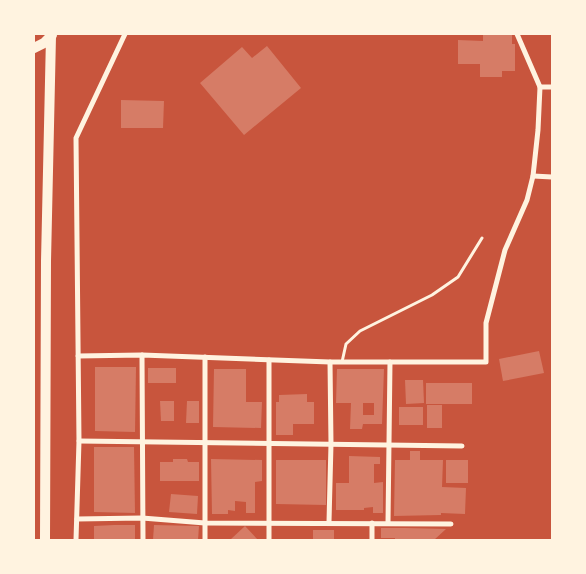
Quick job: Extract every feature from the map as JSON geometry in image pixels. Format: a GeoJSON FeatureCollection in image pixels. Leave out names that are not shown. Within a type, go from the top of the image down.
{"type":"FeatureCollection","features":[{"type":"Feature","properties":{"kind":"highway"},"geometry":{"type":"LineString","coordinates":[[34,48],[44,43],[52,35]]}},
{"type":"Feature","properties":{"kind":"highway"},"geometry":{"type":"LineString","coordinates":[[44,540],[47,251],[52,35]]}},
{"type":"Feature","properties":{"kind":"street"},"geometry":{"type":"LineString","coordinates":[[76,540],[79,441],[76,138],[125,34]]}},
{"type":"Feature","properties":{"kind":"street"},"geometry":{"type":"LineString","coordinates":[[78,356],[142,355],[330,362],[486,362],[486,323],[505,250],[527,200],[533,176],[540,87],[517,34]]}},
{"type":"Feature","properties":{"kind":"street"},"geometry":{"type":"LineString","coordinates":[[540,87],[552,87]]}},
{"type":"Feature","properties":{"kind":"street"},"geometry":{"type":"LineString","coordinates":[[533,176],[552,177]]}},
{"type":"Feature","properties":{"kind":"street"},"geometry":{"type":"LineString","coordinates":[[142,355],[143,540]]}},
{"type":"Feature","properties":{"kind":"street"},"geometry":{"type":"LineString","coordinates":[[204,540],[205,357]]}},
{"type":"Feature","properties":{"kind":"street"},"geometry":{"type":"LineString","coordinates":[[269,360],[269,540]]}},
{"type":"Feature","properties":{"kind":"street"},"geometry":{"type":"LineString","coordinates":[[329,522],[331,444],[330,362]]}},
{"type":"Feature","properties":{"kind":"street"},"geometry":{"type":"LineString","coordinates":[[388,523],[390,362]]}},
{"type":"Feature","properties":{"kind":"street"},"geometry":{"type":"LineString","coordinates":[[79,441],[462,446]]}},
{"type":"Feature","properties":{"kind":"street"},"geometry":{"type":"LineString","coordinates":[[77,519],[142,518],[205,522],[451,524]]}},
{"type":"Feature","properties":{"kind":"street"},"geometry":{"type":"LineString","coordinates":[[372,523],[372,540]]}},
{"type":"Feature","properties":{"kind":"lane"},"geometry":{"type":"LineString","coordinates":[[342,362],[346,344],[360,331],[432,295],[458,277],[482,238]]}},
{"type":"Feature","properties":{"kind":"building"},"geometry":{"type":"Polygon","coordinates":[[[483,34],[512,34],[512,44],[515,44],[515,71],[502,71],[502,77],[480,77],[480,64],[458,64],[458,40],[483,41],[483,34]]]}},
{"type":"Feature","properties":{"kind":"building"},"geometry":{"type":"Polygon","coordinates":[[[267,46],[301,88],[244,135],[200,83],[242,47],[252,58],[267,46]]]}},
{"type":"Feature","properties":{"kind":"building"},"geometry":{"type":"Polygon","coordinates":[[[121,100],[164,101],[163,128],[121,128],[121,100]]]}},
{"type":"Feature","properties":{"kind":"building"},"geometry":{"type":"Polygon","coordinates":[[[539,351],[544,373],[503,381],[499,359],[539,351]]]}},
{"type":"Feature","properties":{"kind":"building"},"geometry":{"type":"Polygon","coordinates":[[[95,367],[136,367],[135,432],[95,431],[95,367]]]}},
{"type":"Feature","properties":{"kind":"building"},"geometry":{"type":"Polygon","coordinates":[[[148,368],[176,368],[176,383],[148,383],[148,368]]]}},
{"type":"Feature","properties":{"kind":"building"},"geometry":{"type":"Polygon","coordinates":[[[214,369],[246,369],[246,402],[262,402],[261,428],[213,427],[214,369]]]}},
{"type":"Feature","properties":{"kind":"building"},"geometry":{"type":"Polygon","coordinates":[[[337,369],[384,369],[382,424],[363,424],[362,429],[350,429],[351,403],[336,403],[337,369]],[[363,403],[363,415],[374,415],[374,403],[363,403]]]}},
{"type":"Feature","properties":{"kind":"building"},"geometry":{"type":"Polygon","coordinates":[[[405,380],[423,380],[424,403],[406,404],[405,380]]]}},
{"type":"Feature","properties":{"kind":"building"},"geometry":{"type":"Polygon","coordinates":[[[426,383],[472,383],[472,404],[426,404],[426,383]]]}},
{"type":"Feature","properties":{"kind":"building"},"geometry":{"type":"Polygon","coordinates":[[[307,394],[307,402],[314,402],[314,424],[293,424],[293,435],[276,435],[276,402],[279,402],[279,395],[307,394]]]}},
{"type":"Feature","properties":{"kind":"building"},"geometry":{"type":"Polygon","coordinates":[[[160,401],[174,401],[174,421],[161,421],[160,401]]]}},
{"type":"Feature","properties":{"kind":"building"},"geometry":{"type":"Polygon","coordinates":[[[187,401],[199,401],[199,423],[186,423],[187,401]]]}},
{"type":"Feature","properties":{"kind":"building"},"geometry":{"type":"Polygon","coordinates":[[[427,405],[442,405],[442,428],[427,428],[427,405]]]}},
{"type":"Feature","properties":{"kind":"building"},"geometry":{"type":"Polygon","coordinates":[[[399,407],[423,407],[423,425],[399,425],[399,407]]]}},
{"type":"Feature","properties":{"kind":"building"},"geometry":{"type":"Polygon","coordinates":[[[94,447],[134,447],[135,513],[94,512],[94,447]]]}},
{"type":"Feature","properties":{"kind":"building"},"geometry":{"type":"Polygon","coordinates":[[[410,451],[420,451],[420,460],[443,460],[442,487],[466,488],[465,514],[441,513],[441,515],[394,516],[395,460],[410,460],[410,451]]]}},
{"type":"Feature","properties":{"kind":"building"},"geometry":{"type":"Polygon","coordinates":[[[349,456],[380,457],[380,464],[374,464],[374,483],[383,482],[383,513],[373,513],[373,507],[364,508],[364,510],[336,510],[336,483],[349,483],[349,456]]]}},
{"type":"Feature","properties":{"kind":"building"},"geometry":{"type":"Polygon","coordinates":[[[173,459],[187,459],[188,462],[199,462],[199,481],[160,481],[160,462],[173,462],[173,459]]]}},
{"type":"Feature","properties":{"kind":"building"},"geometry":{"type":"Polygon","coordinates":[[[211,459],[262,460],[262,481],[255,482],[255,513],[246,513],[246,502],[235,501],[235,511],[228,510],[228,514],[212,514],[211,459]]]}},
{"type":"Feature","properties":{"kind":"building"},"geometry":{"type":"Polygon","coordinates":[[[276,460],[326,460],[326,505],[276,504],[276,460]]]}},
{"type":"Feature","properties":{"kind":"building"},"geometry":{"type":"Polygon","coordinates":[[[446,460],[468,460],[468,483],[446,483],[446,460]]]}},
{"type":"Feature","properties":{"kind":"building"},"geometry":{"type":"Polygon","coordinates":[[[171,494],[198,496],[197,514],[169,512],[171,494]]]}},
{"type":"Feature","properties":{"kind":"building"},"geometry":{"type":"Polygon","coordinates":[[[135,525],[135,540],[94,540],[94,526],[135,525]]]}},
{"type":"Feature","properties":{"kind":"building"},"geometry":{"type":"Polygon","coordinates":[[[154,525],[199,526],[198,540],[153,540],[154,525]]]}},
{"type":"Feature","properties":{"kind":"building"},"geometry":{"type":"Polygon","coordinates":[[[245,526],[258,540],[230,540],[245,526]]]}},
{"type":"Feature","properties":{"kind":"building"},"geometry":{"type":"Polygon","coordinates":[[[381,528],[446,529],[434,540],[395,540],[395,538],[381,538],[381,528]]]}},
{"type":"Feature","properties":{"kind":"building"},"geometry":{"type":"Polygon","coordinates":[[[313,530],[334,530],[334,540],[313,540],[313,530]]]}}]}
